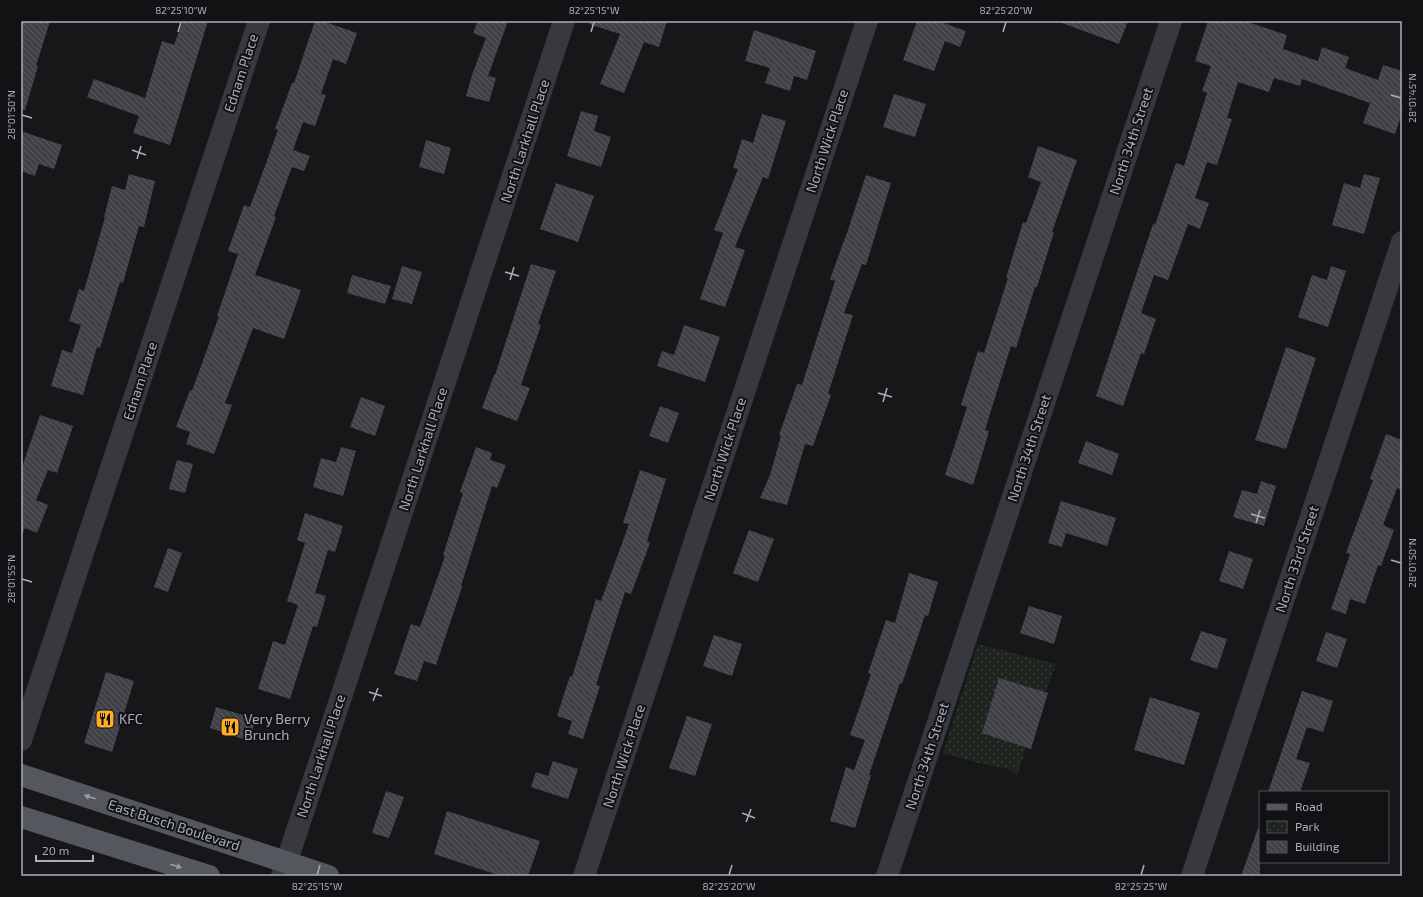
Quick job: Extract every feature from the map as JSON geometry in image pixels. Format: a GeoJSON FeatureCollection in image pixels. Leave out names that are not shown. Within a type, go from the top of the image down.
{"type":"FeatureCollection","features":[{"type":"Feature","properties":{"kind":"main road","name":"East Busch Boulevard"},"geometry":{"type":"LineString","coordinates":[[21,775],[284,869],[328,876]]}},
{"type":"Feature","properties":{"kind":"main road"},"geometry":{"type":"LineString","coordinates":[[21,817],[208,876]]}},
{"type":"Feature","properties":{"kind":"street","name":"Ednam Place"},"geometry":{"type":"LineString","coordinates":[[21,740],[259,21]]}},
{"type":"Feature","properties":{"kind":"street","name":"North Larkhall Place"},"geometry":{"type":"LineString","coordinates":[[284,869],[564,21]]}},
{"type":"Feature","properties":{"kind":"street","name":"North Wick Place"},"geometry":{"type":"LineString","coordinates":[[584,876],[867,21]]}},
{"type":"Feature","properties":{"kind":"street","name":"North 34th Street"},"geometry":{"type":"LineString","coordinates":[[887,876],[1170,21]]}},
{"type":"Feature","properties":{"kind":"street","name":"North 33rd Street"},"geometry":{"type":"LineString","coordinates":[[1192,876],[1402,242]]}},
{"type":"Feature","properties":{"kind":"green space"},"geometry":{"type":"Polygon","coordinates":[[[978,644],[1056,664],[1017,775],[1009,769],[978,763],[943,753],[978,644]]]}},
{"type":"Feature","properties":{"kind":"building"},"geometry":{"type":"Polygon","coordinates":[[[21,21],[50,21],[36,66],[38,66],[25,110],[21,109],[21,21]]]}},
{"type":"Feature","properties":{"kind":"building"},"geometry":{"type":"Polygon","coordinates":[[[183,21],[208,21],[170,145],[133,133],[139,116],[87,97],[94,79],[145,98],[162,41],[174,45],[183,21]]]}},
{"type":"Feature","properties":{"kind":"building"},"geometry":{"type":"Polygon","coordinates":[[[315,21],[322,21],[357,33],[346,64],[333,59],[321,94],[326,95],[315,126],[303,122],[293,150],[310,156],[304,171],[292,167],[255,275],[301,290],[284,339],[253,328],[225,403],[232,405],[214,454],[186,444],[190,432],[176,427],[190,390],[192,391],[219,316],[217,316],[238,254],[228,251],[244,205],[250,207],[278,130],[275,129],[292,83],[294,83],[315,21]]]}},
{"type":"Feature","properties":{"kind":"building"},"geometry":{"type":"Polygon","coordinates":[[[478,21],[508,21],[488,76],[496,78],[489,102],[466,96],[473,72],[486,38],[473,33],[478,21]]]}},
{"type":"Feature","properties":{"kind":"building"},"geometry":{"type":"Polygon","coordinates":[[[589,21],[667,21],[659,47],[644,42],[624,93],[600,84],[620,34],[589,24],[589,21]]]}},
{"type":"Feature","properties":{"kind":"building"},"geometry":{"type":"Polygon","coordinates":[[[917,21],[938,21],[966,31],[960,47],[945,41],[934,71],[903,60],[917,21]]]}},
{"type":"Feature","properties":{"kind":"building"},"geometry":{"type":"Polygon","coordinates":[[[1062,21],[1128,21],[1119,44],[1062,23],[1062,21]]]}},
{"type":"Feature","properties":{"kind":"building"},"geometry":{"type":"Polygon","coordinates":[[[1208,21],[1244,21],[1287,35],[1283,49],[1318,61],[1322,47],[1349,57],[1345,68],[1378,80],[1383,65],[1402,71],[1402,113],[1395,134],[1363,123],[1370,103],[1302,79],[1300,86],[1274,78],[1269,92],[1238,82],[1227,118],[1232,119],[1217,165],[1207,162],[1195,198],[1209,203],[1200,229],[1188,224],[1168,280],[1154,275],[1141,313],[1156,319],[1144,354],[1141,353],[1123,406],[1096,396],[1153,224],[1155,225],[1176,163],[1184,166],[1207,93],[1202,91],[1211,66],[1195,61],[1208,21]]]}},
{"type":"Feature","properties":{"kind":"building"},"geometry":{"type":"Polygon","coordinates":[[[754,30],[816,51],[807,80],[794,76],[790,91],[765,83],[770,68],[745,61],[754,30]]]}},
{"type":"Feature","properties":{"kind":"building"},"geometry":{"type":"Polygon","coordinates":[[[894,94],[926,104],[915,137],[883,127],[894,94]]]}},
{"type":"Feature","properties":{"kind":"building"},"geometry":{"type":"Polygon","coordinates":[[[581,111],[598,116],[594,131],[611,137],[601,167],[567,156],[581,111]]]}},
{"type":"Feature","properties":{"kind":"building"},"geometry":{"type":"Polygon","coordinates":[[[762,114],[786,121],[768,179],[763,177],[735,247],[745,250],[725,307],[700,299],[723,233],[714,230],[738,169],[733,168],[742,139],[753,143],[762,114]]]}},
{"type":"Feature","properties":{"kind":"building"},"geometry":{"type":"Polygon","coordinates":[[[21,131],[62,145],[54,169],[39,164],[35,176],[21,171],[21,131]]]}},
{"type":"Feature","properties":{"kind":"building"},"geometry":{"type":"Polygon","coordinates":[[[426,140],[451,148],[444,174],[419,167],[426,140]]]}},
{"type":"Feature","properties":{"kind":"building"},"geometry":{"type":"Polygon","coordinates":[[[1038,146],[1077,160],[1052,232],[1054,232],[1016,348],[1011,346],[985,430],[989,431],[973,485],[945,475],[967,407],[961,405],[978,351],[984,353],[1008,278],[1006,278],[1023,222],[1026,223],[1041,182],[1028,177],[1038,146]]]}},
{"type":"Feature","properties":{"kind":"building"},"geometry":{"type":"Polygon","coordinates":[[[129,174],[155,181],[144,227],[139,226],[123,283],[120,282],[100,348],[97,347],[83,395],[51,386],[62,350],[72,353],[81,325],[69,321],[79,289],[84,291],[105,217],[112,186],[125,190],[129,174]]]}},
{"type":"Feature","properties":{"kind":"building"},"geometry":{"type":"Polygon","coordinates":[[[1364,174],[1380,178],[1364,234],[1332,225],[1344,183],[1360,188],[1364,174]]]}},
{"type":"Feature","properties":{"kind":"building"},"geometry":{"type":"Polygon","coordinates":[[[866,175],[891,183],[866,265],[862,264],[844,313],[853,315],[828,394],[831,395],[813,446],[805,444],[787,505],[760,498],[770,475],[781,436],[779,435],[797,384],[802,385],[835,281],[830,279],[866,175]]]}},
{"type":"Feature","properties":{"kind":"building"},"geometry":{"type":"Polygon","coordinates":[[[556,183],[594,196],[578,242],[540,229],[556,183]]]}},
{"type":"Feature","properties":{"kind":"building"},"geometry":{"type":"Polygon","coordinates":[[[531,264],[556,271],[538,324],[541,325],[521,385],[530,388],[517,421],[482,408],[495,375],[531,264]]]}},
{"type":"Feature","properties":{"kind":"building"},"geometry":{"type":"Polygon","coordinates":[[[402,266],[422,272],[412,304],[392,299],[402,266]]]}},
{"type":"Feature","properties":{"kind":"building"},"geometry":{"type":"Polygon","coordinates":[[[1331,266],[1346,271],[1328,327],[1298,317],[1312,275],[1327,280],[1331,266]]]}},
{"type":"Feature","properties":{"kind":"building"},"geometry":{"type":"Polygon","coordinates":[[[352,275],[391,286],[385,304],[347,293],[352,275]]]}},
{"type":"Feature","properties":{"kind":"building"},"geometry":{"type":"Polygon","coordinates":[[[684,325],[720,337],[705,382],[657,366],[662,351],[674,355],[684,325]]]}},
{"type":"Feature","properties":{"kind":"building"},"geometry":{"type":"Polygon","coordinates":[[[1286,347],[1316,358],[1286,449],[1255,440],[1286,347]]]}},
{"type":"Feature","properties":{"kind":"building"},"geometry":{"type":"Polygon","coordinates":[[[361,397],[385,406],[375,436],[350,427],[361,397]]]}},
{"type":"Feature","properties":{"kind":"building"},"geometry":{"type":"Polygon","coordinates":[[[660,406],[679,413],[668,443],[649,436],[660,406]]]}},
{"type":"Feature","properties":{"kind":"building"},"geometry":{"type":"Polygon","coordinates":[[[40,415],[73,426],[57,473],[48,470],[36,500],[48,505],[37,533],[25,528],[21,536],[21,470],[40,415]]]}},
{"type":"Feature","properties":{"kind":"building"},"geometry":{"type":"Polygon","coordinates":[[[1386,434],[1402,440],[1402,490],[1397,488],[1383,525],[1394,530],[1381,566],[1378,565],[1365,604],[1350,599],[1346,614],[1331,609],[1350,554],[1346,553],[1373,480],[1370,479],[1386,434]]]}},
{"type":"Feature","properties":{"kind":"building"},"geometry":{"type":"Polygon","coordinates":[[[1086,441],[1119,454],[1112,475],[1078,463],[1086,441]]]}},
{"type":"Feature","properties":{"kind":"building"},"geometry":{"type":"Polygon","coordinates":[[[341,447],[356,451],[343,496],[313,487],[321,458],[336,462],[341,447]]]}},
{"type":"Feature","properties":{"kind":"building"},"geometry":{"type":"Polygon","coordinates":[[[476,447],[492,453],[490,460],[506,465],[497,488],[492,486],[461,586],[462,587],[436,665],[424,661],[417,681],[394,674],[411,624],[420,627],[445,556],[443,555],[463,493],[460,492],[476,447]]]}},
{"type":"Feature","properties":{"kind":"building"},"geometry":{"type":"Polygon","coordinates":[[[177,460],[193,464],[185,493],[169,489],[177,460]]]}},
{"type":"Feature","properties":{"kind":"building"},"geometry":{"type":"Polygon","coordinates":[[[640,470],[666,479],[647,541],[650,543],[631,594],[625,592],[596,685],[600,686],[583,739],[568,734],[572,721],[557,716],[570,676],[572,677],[596,599],[601,601],[629,524],[623,523],[640,470]]]}},
{"type":"Feature","properties":{"kind":"building"},"geometry":{"type":"Polygon","coordinates":[[[1261,481],[1276,486],[1264,526],[1233,517],[1242,490],[1257,494],[1261,481]]]}},
{"type":"Feature","properties":{"kind":"building"},"geometry":{"type":"Polygon","coordinates":[[[1061,501],[1116,518],[1107,546],[1066,533],[1062,547],[1048,543],[1061,501]]]}},
{"type":"Feature","properties":{"kind":"building"},"geometry":{"type":"Polygon","coordinates":[[[305,513],[343,526],[335,552],[328,550],[315,593],[326,596],[317,627],[313,626],[290,699],[258,689],[273,641],[285,645],[298,605],[287,601],[305,543],[297,540],[305,513]]]}},
{"type":"Feature","properties":{"kind":"building"},"geometry":{"type":"Polygon","coordinates":[[[749,530],[774,539],[758,582],[733,573],[749,530]]]}},
{"type":"Feature","properties":{"kind":"building"},"geometry":{"type":"Polygon","coordinates":[[[168,548],[182,553],[168,592],[154,587],[168,548]]]}},
{"type":"Feature","properties":{"kind":"building"},"geometry":{"type":"Polygon","coordinates":[[[1229,551],[1253,559],[1243,589],[1219,581],[1229,551]]]}},
{"type":"Feature","properties":{"kind":"building"},"geometry":{"type":"Polygon","coordinates":[[[909,573],[938,582],[928,616],[925,615],[902,684],[900,683],[869,775],[871,775],[855,828],[830,821],[846,767],[854,770],[865,740],[850,735],[871,674],[868,673],[886,620],[895,623],[909,573]]]}},
{"type":"Feature","properties":{"kind":"building"},"geometry":{"type":"Polygon","coordinates":[[[1029,606],[1062,616],[1054,644],[1020,633],[1029,606]]]}},
{"type":"Feature","properties":{"kind":"building"},"geometry":{"type":"Polygon","coordinates":[[[1201,631],[1227,639],[1217,669],[1190,660],[1201,631]]]}},
{"type":"Feature","properties":{"kind":"building"},"geometry":{"type":"Polygon","coordinates":[[[1326,632],[1347,639],[1337,668],[1316,661],[1326,632]]]}},
{"type":"Feature","properties":{"kind":"building"},"geometry":{"type":"Polygon","coordinates":[[[714,635],[742,644],[732,676],[703,666],[714,635]]]}},
{"type":"Feature","properties":{"kind":"building"},"geometry":{"type":"Polygon","coordinates":[[[106,672],[134,681],[112,752],[84,743],[106,672]]]}},
{"type":"Feature","properties":{"kind":"building"},"geometry":{"type":"Polygon","coordinates":[[[999,678],[1048,693],[1031,749],[982,733],[999,678]]]}},
{"type":"Feature","properties":{"kind":"building"},"geometry":{"type":"Polygon","coordinates":[[[1302,691],[1333,701],[1323,732],[1307,727],[1296,759],[1310,763],[1300,791],[1268,791],[1302,691]]]}},
{"type":"Feature","properties":{"kind":"building"},"geometry":{"type":"Polygon","coordinates":[[[1150,697],[1200,713],[1184,765],[1134,750],[1150,697]]]}},
{"type":"Feature","properties":{"kind":"building"},"geometry":{"type":"Polygon","coordinates":[[[216,707],[256,719],[249,741],[210,728],[216,707]]]}},
{"type":"Feature","properties":{"kind":"building"},"geometry":{"type":"Polygon","coordinates":[[[687,716],[712,724],[695,776],[669,768],[687,716]]]}},
{"type":"Feature","properties":{"kind":"building"},"geometry":{"type":"Polygon","coordinates":[[[553,761],[578,769],[568,799],[531,787],[536,772],[548,776],[553,761]]]}},
{"type":"Feature","properties":{"kind":"building"},"geometry":{"type":"Polygon","coordinates":[[[386,791],[404,797],[389,838],[372,833],[386,791]]]}},
{"type":"Feature","properties":{"kind":"building"},"geometry":{"type":"Polygon","coordinates":[[[447,811],[540,841],[528,876],[501,876],[434,854],[447,811]]]}},
{"type":"Feature","properties":{"kind":"building"},"geometry":{"type":"Polygon","coordinates":[[[1258,828],[1259,828],[1260,876],[1241,876],[1258,828]]]}},
{"type":"Feature","properties":{"kind":"place","name":"KFC"},"geometry":{"type":"Point","coordinates":[105,719]}},
{"type":"Feature","properties":{"kind":"place","name":"Very Berry Brunch"},"geometry":{"type":"Point","coordinates":[230,727]}}]}
